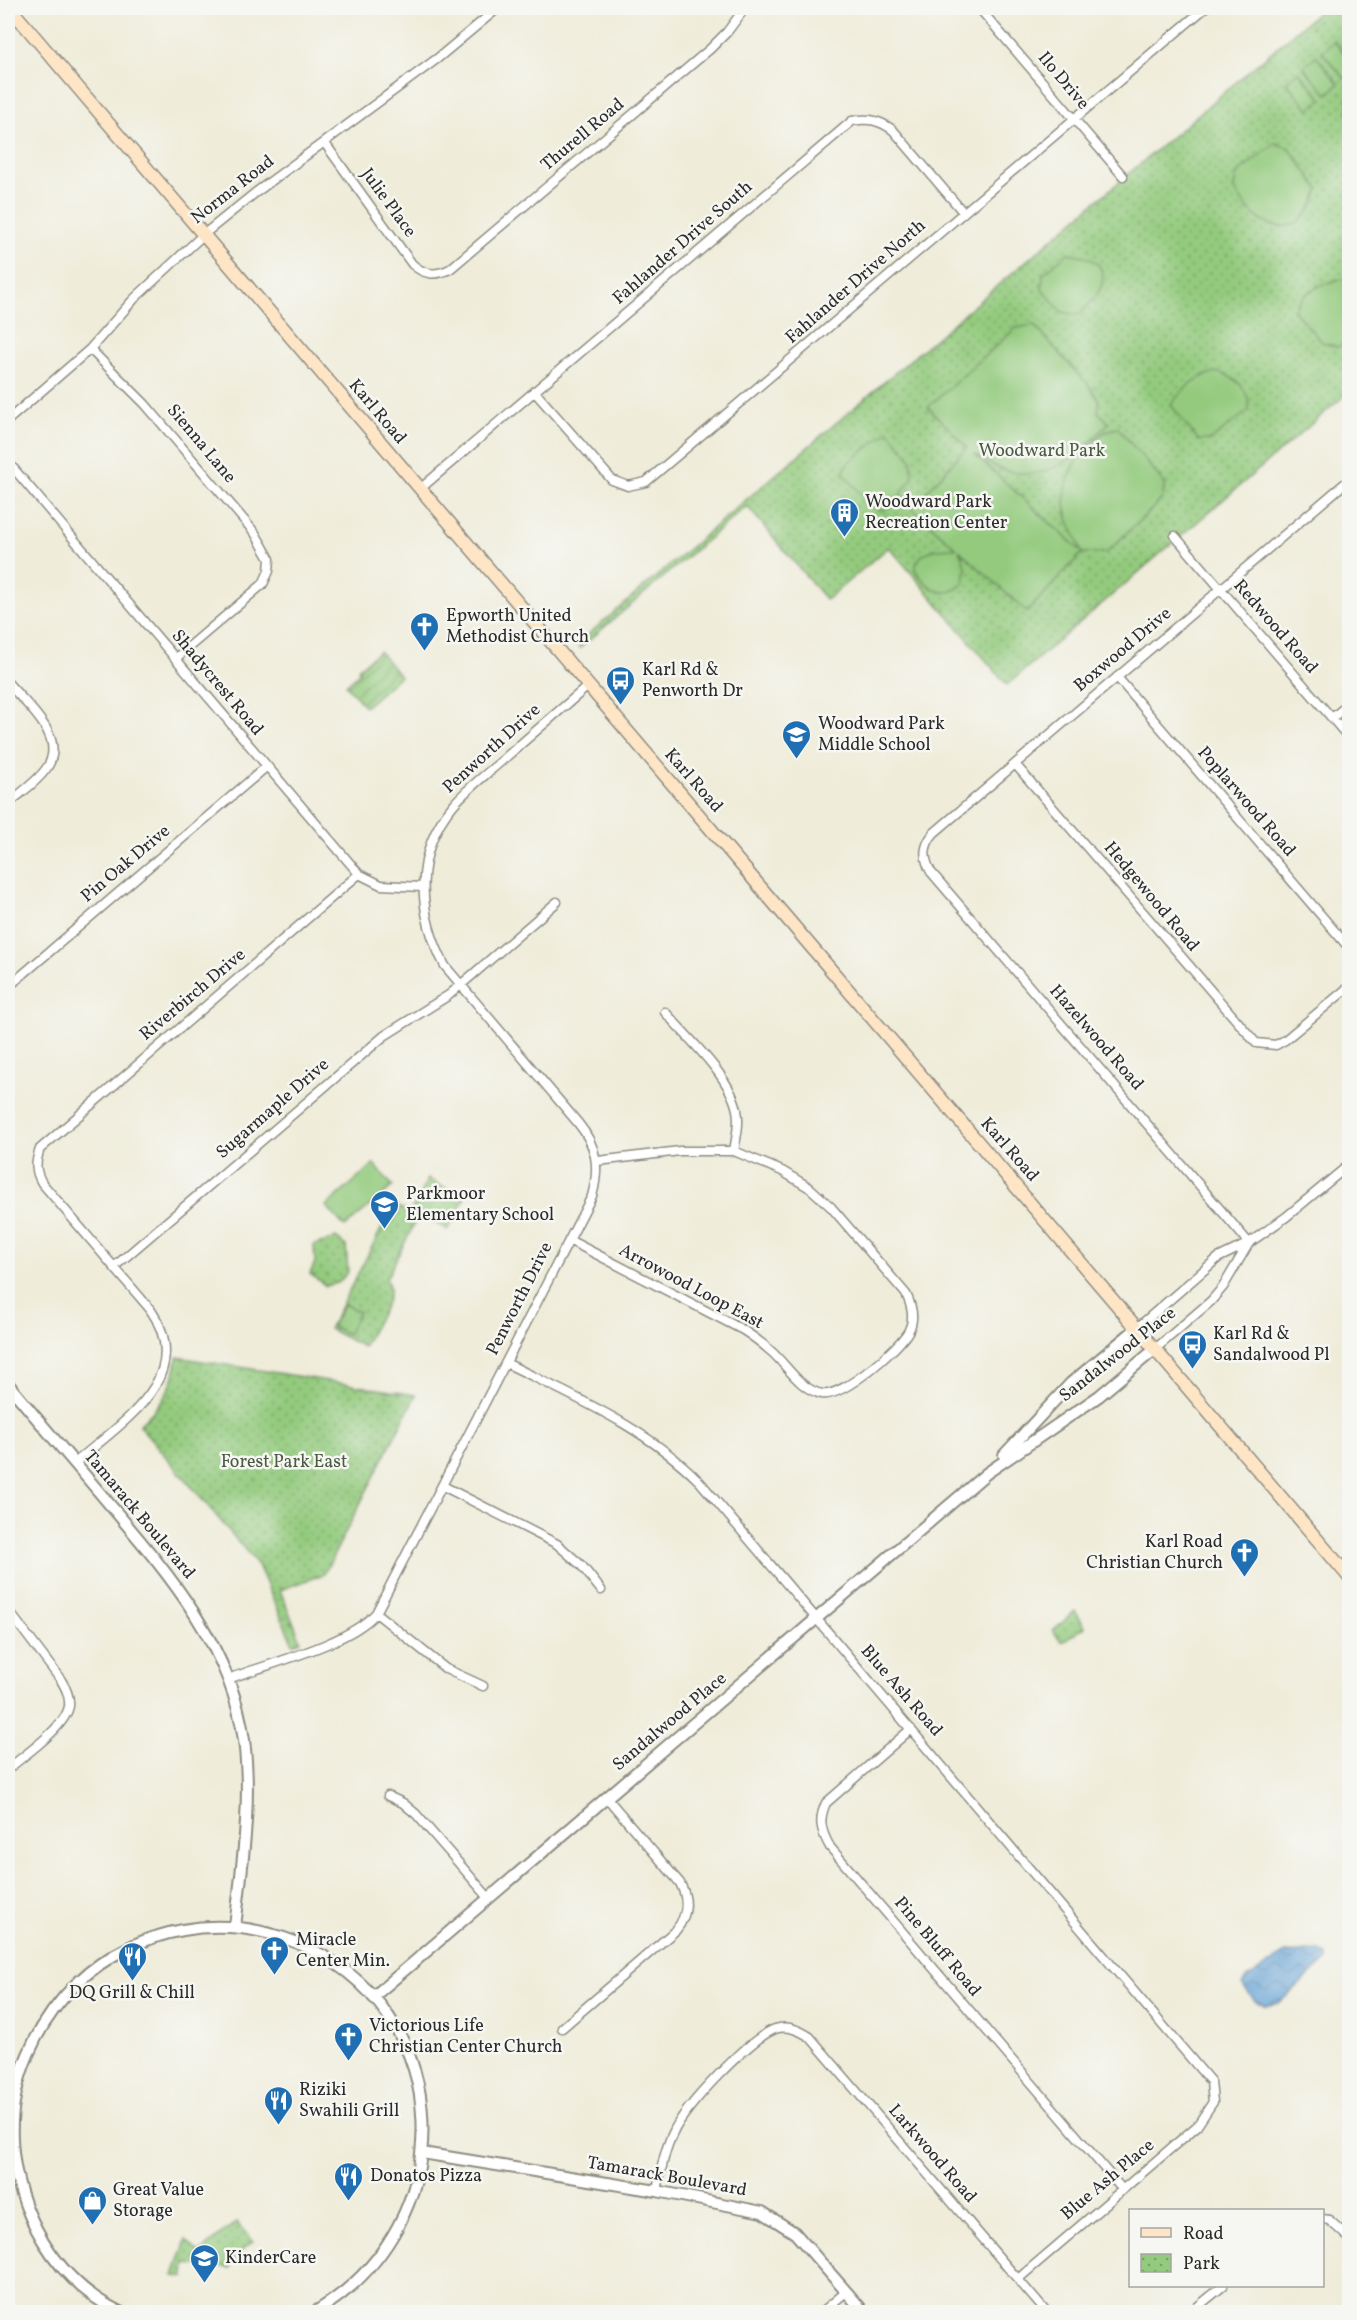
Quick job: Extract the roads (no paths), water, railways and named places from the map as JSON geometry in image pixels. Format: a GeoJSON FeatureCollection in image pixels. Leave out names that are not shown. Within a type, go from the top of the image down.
{"type":"FeatureCollection","features":[{"type":"Feature","properties":{"kind":"main road","name":"Karl Road"},"geometry":{"type":"LineString","coordinates":[[10,8],[1350,1578]]}},
{"type":"Feature","properties":{"kind":"street","name":"Norma Road"},"geometry":{"type":"LineString","coordinates":[[8,420],[90,349],[141,291],[203,235],[438,58],[498,8]]}},
{"type":"Feature","properties":{"kind":"street","name":"Thurell Road"},"geometry":{"type":"LineString","coordinates":[[432,274],[450,269],[710,49],[727,32],[745,8]]}},
{"type":"Feature","properties":{"kind":"street","name":"Fahlander Drive North"},"geometry":{"type":"LineString","coordinates":[[534,391],[612,480],[628,486],[646,482],[1205,8]]}},
{"type":"Feature","properties":{"kind":"street","name":"Ilo Drive"},"geometry":{"type":"LineString","coordinates":[[983,9],[1123,176]]}},
{"type":"Feature","properties":{"kind":"street","name":"Fahlander Drive South"},"geometry":{"type":"LineString","coordinates":[[420,489],[852,121],[866,118],[881,122],[893,130],[963,212]]}},
{"type":"Feature","properties":{"kind":"street","name":"Julie Place"},"geometry":{"type":"LineString","coordinates":[[324,142],[412,264],[420,272],[432,274]]}},
{"type":"Feature","properties":{"kind":"street","name":"Sienna Lane"},"geometry":{"type":"LineString","coordinates":[[90,349],[145,404],[255,533],[267,550],[270,559],[269,571],[263,584],[176,658]]}},
{"type":"Feature","properties":{"kind":"street","name":"Shadycrest Road"},"geometry":{"type":"LineString","coordinates":[[8,462],[359,874],[381,885],[422,887]]}},
{"type":"Feature","properties":{"kind":"street","name":"Boxwood Drive"},"geometry":{"type":"LineString","coordinates":[[924,852],[927,841],[934,833],[1350,479]]}},
{"type":"Feature","properties":{"kind":"street","name":"Redwood Road"},"geometry":{"type":"LineString","coordinates":[[1175,536],[1350,739]]}},
{"type":"Feature","properties":{"kind":"street","name":"Poplarwood Road"},"geometry":{"type":"LineString","coordinates":[[1117,677],[1350,949]]}},
{"type":"Feature","properties":{"kind":"street"},"geometry":{"type":"LineString","coordinates":[[8,683],[50,735],[52,759],[45,770],[8,804]]}},
{"type":"Feature","properties":{"kind":"street","name":"Penworth Drive"},"geometry":{"type":"LineString","coordinates":[[228,1678],[339,1638],[366,1623],[376,1612],[592,1196],[598,1161],[590,1140],[445,966],[432,943],[425,917],[422,887],[427,855],[454,804],[588,686]]}},
{"type":"Feature","properties":{"kind":"street"},"geometry":{"type":"LineString","coordinates":[[1332,718],[1350,703]]}},
{"type":"Feature","properties":{"kind":"street","name":"Hedgewood Road"},"geometry":{"type":"LineString","coordinates":[[1015,764],[1248,1036],[1257,1043],[1267,1045],[1285,1040],[1350,986]]}},
{"type":"Feature","properties":{"kind":"street","name":"Pin Oak Drive"},"geometry":{"type":"LineString","coordinates":[[8,987],[266,767]]}},
{"type":"Feature","properties":{"kind":"street","name":"Hazelwood Road"},"geometry":{"type":"LineString","coordinates":[[924,852],[931,872],[1249,1243]]}},
{"type":"Feature","properties":{"kind":"street","name":"Riverbirch Drive"},"geometry":{"type":"LineString","coordinates":[[114,1267],[42,1183],[36,1173],[36,1161],[40,1149],[359,874]]}},
{"type":"Feature","properties":{"kind":"street","name":"Sugarmaple Drive"},"geometry":{"type":"LineString","coordinates":[[114,1267],[384,1036],[423,1012],[460,985],[557,902]]}},
{"type":"Feature","properties":{"kind":"street"},"geometry":{"type":"LineString","coordinates":[[598,1161],[680,1151],[734,1151],[738,1117],[728,1087],[665,1012]]}},
{"type":"Feature","properties":{"kind":"street","name":"Arrowood Loop East"},"geometry":{"type":"LineString","coordinates":[[569,1240],[743,1330],[761,1342],[802,1384],[819,1394],[838,1392],[850,1386],[901,1341],[909,1329],[913,1315],[912,1304],[906,1294],[831,1207],[810,1188],[782,1171],[734,1151]]}},
{"type":"Feature","properties":{"kind":"street","name":"Sandalwood Place"},"geometry":{"type":"LineString","coordinates":[[987,1473],[1071,1383],[1218,1258],[1249,1243],[1286,1217],[1350,1164]]}},
{"type":"Feature","properties":{"kind":"street","name":"Sandalwood Place"},"geometry":{"type":"LineString","coordinates":[[374,1997],[987,1473],[1105,1391],[1211,1301],[1223,1287],[1249,1243]]}},
{"type":"Feature","properties":{"kind":"street"},"geometry":{"type":"LineString","coordinates":[[75,1463],[144,1403],[158,1384],[165,1362],[164,1337],[159,1323],[114,1267]]}},
{"type":"Feature","properties":{"kind":"street","name":"Blue Ash Road"},"geometry":{"type":"LineString","coordinates":[[506,1363],[639,1431],[665,1449],[700,1482],[1206,2074],[1214,2091],[1213,2102]]}},
{"type":"Feature","properties":{"kind":"street","name":"Tamarack Boulevard"},"geometry":{"type":"LineString","coordinates":[[10,1392],[75,1463],[176,1584],[218,1654],[228,1678],[244,1740],[245,1825],[235,1927]]}},
{"type":"Feature","properties":{"kind":"street"},"geometry":{"type":"LineString","coordinates":[[443,1486],[557,1544],[582,1566],[601,1590]]}},
{"type":"Feature","properties":{"kind":"street"},"geometry":{"type":"LineString","coordinates":[[8,1610],[61,1680],[68,1692],[69,1705],[60,1724],[8,1769]]}},
{"type":"Feature","properties":{"kind":"street"},"geometry":{"type":"LineString","coordinates":[[376,1612],[446,1669],[483,1686]]}},
{"type":"Feature","properties":{"kind":"street","name":"Pine Bluff Road"},"geometry":{"type":"LineString","coordinates":[[911,1729],[826,1803],[821,1813],[821,1831],[830,1847],[1122,2189]]}},
{"type":"Feature","properties":{"kind":"street"},"geometry":{"type":"LineString","coordinates":[[388,1796],[404,1803],[416,1814],[489,1898]]}},
{"type":"Feature","properties":{"kind":"street"},"geometry":{"type":"LineString","coordinates":[[562,2028],[676,1930],[685,1915],[686,1898],[680,1883],[607,1798]]}},
{"type":"Feature","properties":{"kind":"street"},"geometry":{"type":"LineString","coordinates":[[120,2313],[76,2281],[46,2245],[21,2193],[10,2137],[15,2098],[26,2060],[53,2010],[83,1978],[129,1947],[163,1934],[200,1927],[235,1927],[274,1934],[315,1950],[345,1970],[374,1997],[393,2024],[408,2054],[415,2076],[423,2120],[422,2153],[410,2205],[384,2252],[348,2290],[315,2313]]}},
{"type":"Feature","properties":{"kind":"street","name":"Larkwood Road"},"geometry":{"type":"LineString","coordinates":[[657,2191],[665,2152],[673,2132],[694,2099],[765,2035],[786,2027],[799,2030],[810,2037],[1046,2313]]}},
{"type":"Feature","properties":{"kind":"street","name":"Blue Ash Place"},"geometry":{"type":"LineString","coordinates":[[1018,2279],[1197,2126],[1213,2102]]}},
{"type":"Feature","properties":{"kind":"street","name":"Tamarack Boulevard"},"geometry":{"type":"LineString","coordinates":[[422,2153],[657,2191],[762,2211],[795,2233],[864,2313]]}},
{"type":"Feature","properties":{"kind":"street"},"geometry":{"type":"LineString","coordinates":[[1324,2219],[1329,2220],[1350,2239]]}},
{"type":"Feature","properties":{"kind":"street"},"geometry":{"type":"LineString","coordinates":[[1191,2313],[1222,2287]]}},
{"type":"Feature","properties":{"kind":"street"},"geometry":{"type":"LineString","coordinates":[[822,2313],[846,2292]]}},
{"type":"Feature","properties":{"kind":"water"},"geometry":{"type":"Polygon","coordinates":[[[1317,1950],[1327,1955],[1327,1960],[1279,2003],[1265,2006],[1255,2001],[1242,1985],[1246,1979],[1285,1953],[1317,1950]]]}},
{"type":"Feature","properties":{"kind":"place","name":"Woodward Park Recreation Center"},"geometry":{"type":"Point","coordinates":[844,538]}},
{"type":"Feature","properties":{"kind":"place","name":"Epworth United Methodist Church"},"geometry":{"type":"Point","coordinates":[425,652]}},
{"type":"Feature","properties":{"kind":"place","name":"Karl Rd & Penworth Dr"},"geometry":{"type":"Point","coordinates":[621,706]}},
{"type":"Feature","properties":{"kind":"place","name":"Woodward Park Middle School"},"geometry":{"type":"Point","coordinates":[797,760]}},
{"type":"Feature","properties":{"kind":"place","name":"Parkmoor Elementary School"},"geometry":{"type":"Point","coordinates":[385,1230]}},
{"type":"Feature","properties":{"kind":"place","name":"Karl Rd & Sandalwood Pl"},"geometry":{"type":"Point","coordinates":[1192,1370]}},
{"type":"Feature","properties":{"kind":"place","name":"Karl Road Christian Church"},"geometry":{"type":"Point","coordinates":[1244,1578]}},
{"type":"Feature","properties":{"kind":"place","name":"Miracle Center Min."},"geometry":{"type":"Point","coordinates":[275,1976]}},
{"type":"Feature","properties":{"kind":"place","name":"DQ Grill & Chill"},"geometry":{"type":"Point","coordinates":[132,1982]}},
{"type":"Feature","properties":{"kind":"place","name":"Victorious Life Christian Center Church"},"geometry":{"type":"Point","coordinates":[348,2062]}},
{"type":"Feature","properties":{"kind":"place","name":"Riziki Swahili Grill"},"geometry":{"type":"Point","coordinates":[278,2126]}},
{"type":"Feature","properties":{"kind":"place","name":"Donatos Pizza"},"geometry":{"type":"Point","coordinates":[349,2202]}},
{"type":"Feature","properties":{"kind":"place","name":"Great Value Storage"},"geometry":{"type":"Point","coordinates":[92,2226]}},
{"type":"Feature","properties":{"kind":"place","name":"KinderCare"},"geometry":{"type":"Point","coordinates":[204,2284]}},
{"type":"Feature","properties":{"kind":"park label","name":"Woodward Park"},"geometry":{"type":"Point","coordinates":[1042,451]}},
{"type":"Feature","properties":{"kind":"park label","name":"Forest Park East"},"geometry":{"type":"Point","coordinates":[284,1462]}}]}
